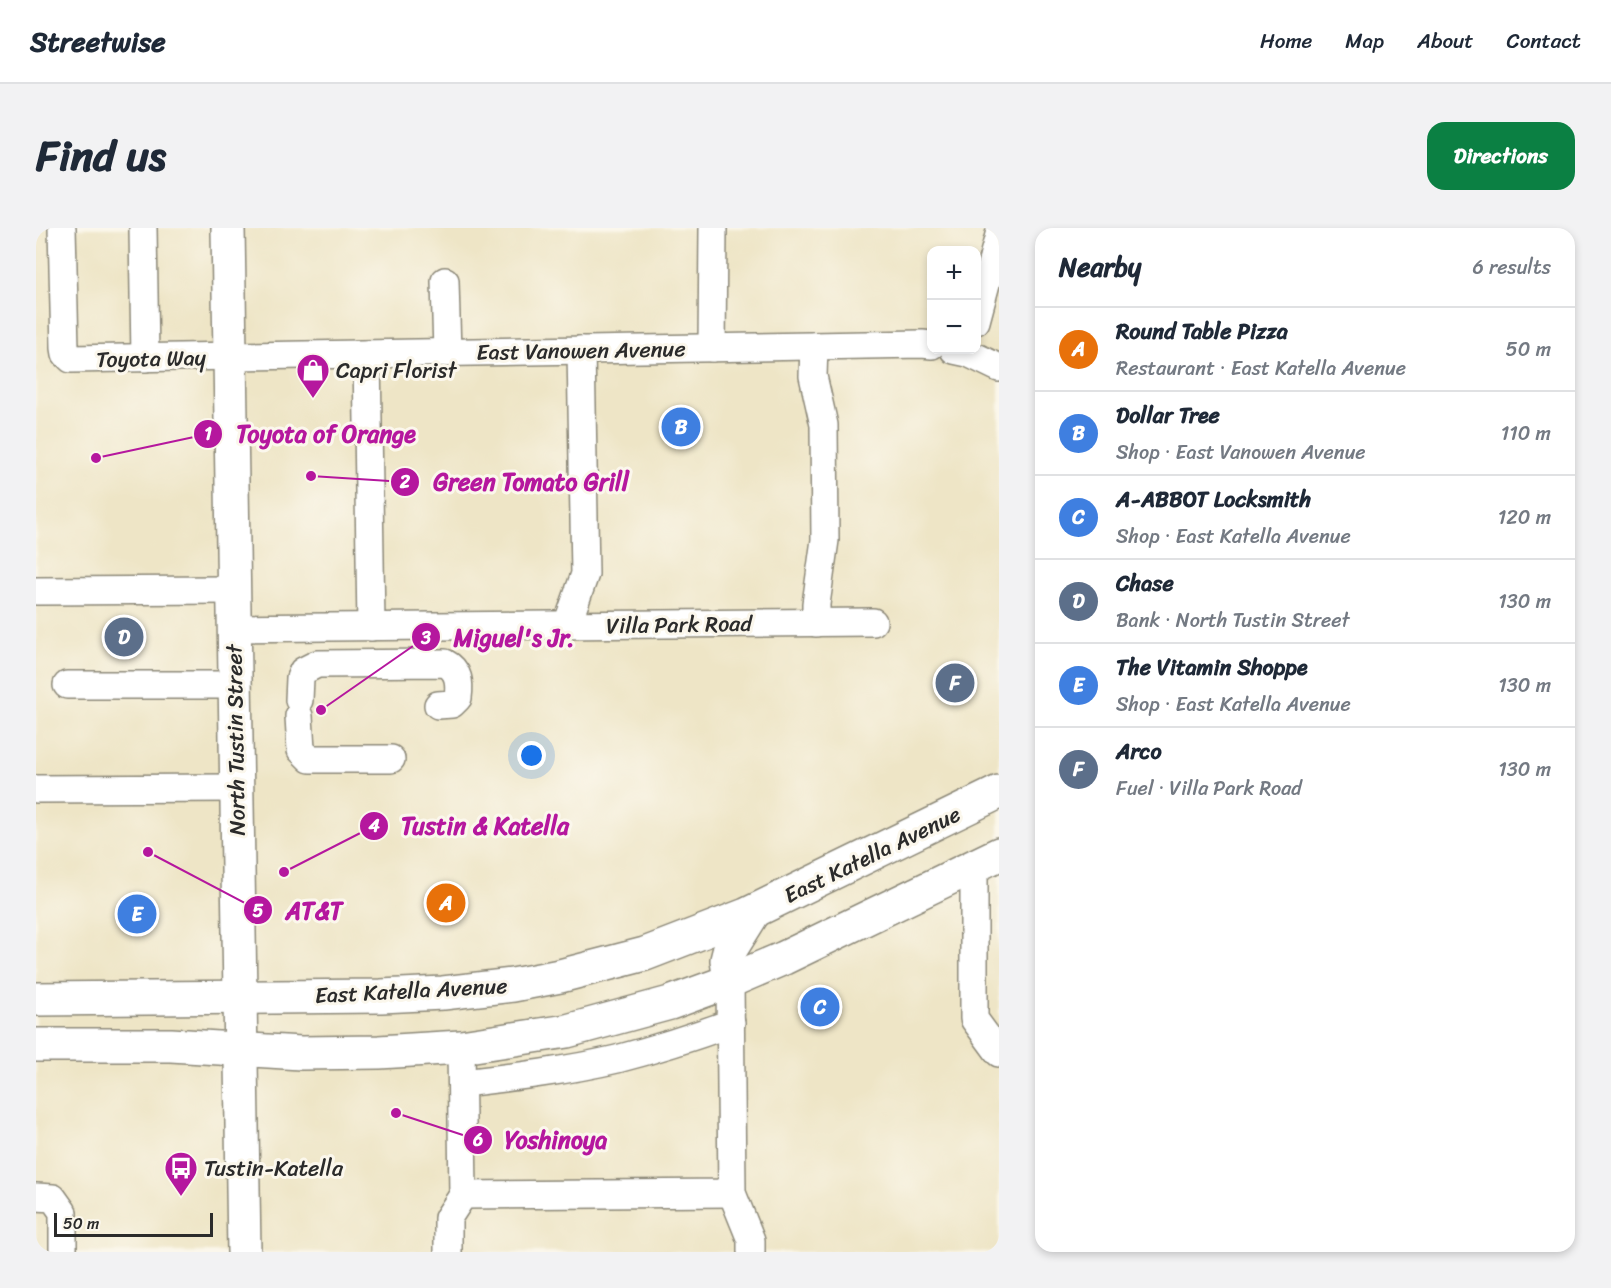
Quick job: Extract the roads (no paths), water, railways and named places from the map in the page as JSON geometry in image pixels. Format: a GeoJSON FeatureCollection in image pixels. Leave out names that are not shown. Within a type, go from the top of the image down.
{"type":"FeatureCollection","features":[{"type":"Feature","properties":{"kind":"main road","name":"North Tustin Street"},"geometry":{"type":"LineString","coordinates":[[228,228],[244,1252]]}},
{"type":"Feature","properties":{"kind":"main road","name":"East Katella Avenue"},"geometry":{"type":"LineString","coordinates":[[36,999],[381,996],[443,993],[513,985],[560,976],[645,954],[710,931],[754,912],[999,792]]}},
{"type":"Feature","properties":{"kind":"main road"},"geometry":{"type":"LineString","coordinates":[[36,1046],[171,1046],[300,1053],[418,1051],[508,1041],[577,1029],[670,1003],[730,981],[784,958],[991,856]]}},
{"type":"Feature","properties":{"kind":"main road"},"geometry":{"type":"LineString","coordinates":[[730,981],[727,960],[729,952],[754,912]]}},
{"type":"Feature","properties":{"kind":"street","name":"Toyota Way"},"geometry":{"type":"LineString","coordinates":[[62,228],[65,348],[66,354],[71,359],[231,357]]}},
{"type":"Feature","properties":{"kind":"street"},"geometry":{"type":"LineString","coordinates":[[143,228],[145,358]]}},
{"type":"Feature","properties":{"kind":"street"},"geometry":{"type":"LineString","coordinates":[[712,348],[713,228]]}},
{"type":"Feature","properties":{"kind":"street"},"geometry":{"type":"LineString","coordinates":[[981,302],[999,235]]}},
{"type":"Feature","properties":{"kind":"street"},"geometry":{"type":"LineString","coordinates":[[445,281],[447,353]]}},
{"type":"Feature","properties":{"kind":"street","name":"East Vanowen Avenue"},"geometry":{"type":"LineString","coordinates":[[231,357],[927,344]]}},
{"type":"Feature","properties":{"kind":"street"},"geometry":{"type":"LineString","coordinates":[[814,346],[813,376],[824,425],[825,540],[816,604],[816,623]]}},
{"type":"Feature","properties":{"kind":"street"},"geometry":{"type":"LineString","coordinates":[[567,625],[585,574],[581,350]]}},
{"type":"Feature","properties":{"kind":"street"},"geometry":{"type":"LineString","coordinates":[[367,354],[371,627]]}},
{"type":"Feature","properties":{"kind":"street"},"geometry":{"type":"LineString","coordinates":[[970,354],[999,368]]}},
{"type":"Feature","properties":{"kind":"street"},"geometry":{"type":"LineString","coordinates":[[36,591],[233,590]]}},
{"type":"Feature","properties":{"kind":"street","name":"Villa Park Road"},"geometry":{"type":"LineString","coordinates":[[233,628],[873,622]]}},
{"type":"Feature","properties":{"kind":"street"},"geometry":{"type":"LineString","coordinates":[[391,759],[310,759],[301,750],[299,708],[300,678],[303,670],[317,664],[445,663],[455,670],[458,676],[458,698],[452,704],[438,705]]}},
{"type":"Feature","properties":{"kind":"street"},"geometry":{"type":"LineString","coordinates":[[67,685],[234,685]]}},
{"type":"Feature","properties":{"kind":"street"},"geometry":{"type":"LineString","coordinates":[[36,789],[236,788]]}},
{"type":"Feature","properties":{"kind":"street"},"geometry":{"type":"LineString","coordinates":[[991,856],[974,1019],[999,1053]]}},
{"type":"Feature","properties":{"kind":"street"},"geometry":{"type":"LineString","coordinates":[[730,981],[732,1193],[751,1240],[751,1252]]}},
{"type":"Feature","properties":{"kind":"street"},"geometry":{"type":"LineString","coordinates":[[462,1083],[509,1078],[615,1059],[669,1045],[731,1023]]}},
{"type":"Feature","properties":{"kind":"street"},"geometry":{"type":"LineString","coordinates":[[448,1252],[448,1218],[463,1195],[461,1047]]}},
{"type":"Feature","properties":{"kind":"street"},"geometry":{"type":"LineString","coordinates":[[463,1195],[732,1193]]}},
{"type":"Feature","properties":{"kind":"street"},"geometry":{"type":"LineString","coordinates":[[36,1197],[53,1198],[63,1212],[63,1252]]}},
{"type":"Feature","properties":{"kind":"place","name":"Capri Florist"},"geometry":{"type":"Point","coordinates":[313,399]}},
{"type":"Feature","properties":{"kind":"place","name":"Dollar Tree"},"geometry":{"type":"Point","coordinates":[681,427]}},
{"type":"Feature","properties":{"kind":"place","name":"Toyota of Orange"},"geometry":{"type":"Point","coordinates":[96,458]}},
{"type":"Feature","properties":{"kind":"place","name":"Green Tomato Grill"},"geometry":{"type":"Point","coordinates":[311,476]}},
{"type":"Feature","properties":{"kind":"place","name":"Chase"},"geometry":{"type":"Point","coordinates":[124,637]}},
{"type":"Feature","properties":{"kind":"place","name":"Arco"},"geometry":{"type":"Point","coordinates":[955,683]}},
{"type":"Feature","properties":{"kind":"place","name":"Miguel's Jr."},"geometry":{"type":"Point","coordinates":[321,710]}},
{"type":"Feature","properties":{"kind":"place","name":"AT&T"},"geometry":{"type":"Point","coordinates":[148,852]}},
{"type":"Feature","properties":{"kind":"place","name":"Tustin & Katella"},"geometry":{"type":"Point","coordinates":[284,872]}},
{"type":"Feature","properties":{"kind":"place","name":"Round Table Pizza"},"geometry":{"type":"Point","coordinates":[446,903]}},
{"type":"Feature","properties":{"kind":"place","name":"The Vitamin Shoppe"},"geometry":{"type":"Point","coordinates":[137,914]}},
{"type":"Feature","properties":{"kind":"place","name":"A-ABBOT Locksmith"},"geometry":{"type":"Point","coordinates":[820,1007]}},
{"type":"Feature","properties":{"kind":"place","name":"Yoshinoya"},"geometry":{"type":"Point","coordinates":[396,1113]}},
{"type":"Feature","properties":{"kind":"place","name":"Tustin-Katella"},"geometry":{"type":"Point","coordinates":[181,1197]}}]}
